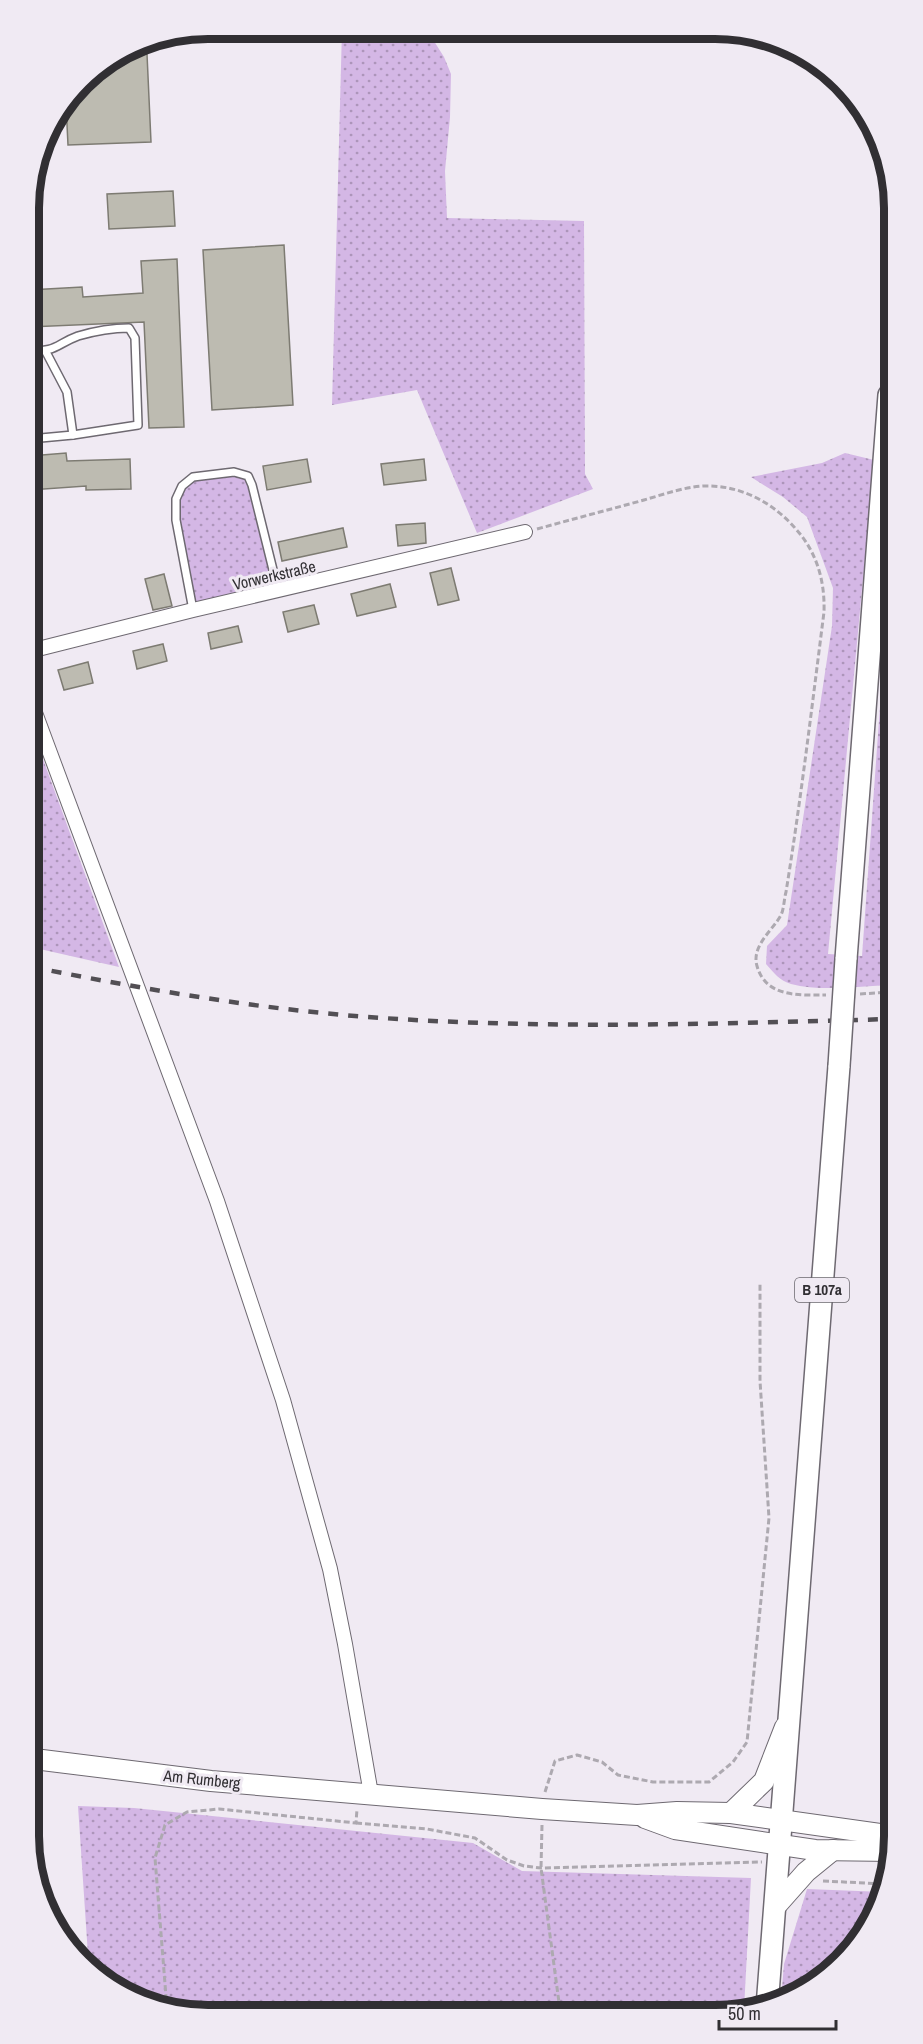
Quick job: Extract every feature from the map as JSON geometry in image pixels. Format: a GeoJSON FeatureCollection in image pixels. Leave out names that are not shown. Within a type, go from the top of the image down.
{"type":"FeatureCollection","features":[{"type":"Feature","properties":{"kind":"main road","name":"B 107a"},"geometry":{"type":"LineString","coordinates":[[768,1996],[884,461]]}},
{"type":"Feature","properties":{"kind":"main road"},"geometry":{"type":"LineString","coordinates":[[731,1813],[765,1781],[789,1716]]}},
{"type":"Feature","properties":{"kind":"main road","name":"Am Rumberg"},"geometry":{"type":"LineString","coordinates":[[39,1760],[211,1781],[637,1815]]}},
{"type":"Feature","properties":{"kind":"main road"},"geometry":{"type":"LineString","coordinates":[[637,1815],[677,1812],[731,1813],[884,1834]]}},
{"type":"Feature","properties":{"kind":"main road"},"geometry":{"type":"LineString","coordinates":[[637,1815],[675,1829],[779,1854],[815,1850],[883,1851]]}},
{"type":"Feature","properties":{"kind":"main road"},"geometry":{"type":"LineString","coordinates":[[775,1907],[806,1872],[832,1850]]}},
{"type":"Feature","properties":{"kind":"street","name":"Vorwerkstraße"},"geometry":{"type":"LineString","coordinates":[[39,649],[525,532]]}},
{"type":"Feature","properties":{"kind":"street"},"geometry":{"type":"LineString","coordinates":[[39,723],[217,1201],[284,1400],[330,1569],[345,1644],[365,1793]]}},
{"type":"Feature","properties":{"kind":"lane"},"geometry":{"type":"LineString","coordinates":[[39,351],[46,352],[76,337],[112,328],[129,328],[135,338],[138,425],[39,438]]}},
{"type":"Feature","properties":{"kind":"lane"},"geometry":{"type":"LineString","coordinates":[[46,352],[67,392],[73,435]]}},
{"type":"Feature","properties":{"kind":"lane"},"geometry":{"type":"LineString","coordinates":[[193,610],[176,520],[176,499],[182,486],[193,477],[234,472],[248,476],[279,591]]}},
{"type":"Feature","properties":{"kind":"path"},"geometry":{"type":"LineString","coordinates":[[525,532],[685,489],[711,486],[736,490],[760,498],[783,514],[801,534],[812,551],[821,573],[824,612],[793,850],[782,913],[763,939],[757,952],[756,965],[764,980],[775,989],[789,994],[826,995]]}},
{"type":"Feature","properties":{"kind":"path"},"geometry":{"type":"LineString","coordinates":[[857,994],[884,992]]}},
{"type":"Feature","properties":{"kind":"path"},"geometry":{"type":"LineString","coordinates":[[559,2005],[541,1868],[542,1809],[546,1782],[555,1761],[577,1755],[602,1762],[618,1776],[653,1782],[709,1782],[734,1762],[747,1742],[769,1518],[760,1381],[760,1283]]}},
{"type":"Feature","properties":{"kind":"path"},"geometry":{"type":"LineString","coordinates":[[356,1823],[365,1793]]}},
{"type":"Feature","properties":{"kind":"path"},"geometry":{"type":"LineString","coordinates":[[166,1999],[155,1858],[165,1825],[187,1812],[219,1809],[427,1829],[474,1838],[507,1860],[524,1866],[541,1868],[710,1862],[779,1854]]}},
{"type":"Feature","properties":{"kind":"path"},"geometry":{"type":"LineString","coordinates":[[806,1872],[816,1880],[877,1883]]}},
{"type":"Feature","properties":{"kind":"shaded area"},"geometry":{"type":"Polygon","coordinates":[[[342,39],[433,39],[451,74],[445,171],[447,218],[584,221],[585,474],[593,489],[477,533],[417,390],[332,405],[342,39]]]}},
{"type":"Feature","properties":{"kind":"shaded area"},"geometry":{"type":"Polygon","coordinates":[[[845,453],[874,460],[828,954],[862,956],[884,651],[884,985],[841,988],[803,986],[783,981],[766,964],[767,946],[787,925],[832,626],[833,588],[807,517],[783,497],[751,477],[822,463],[845,453]]]}},
{"type":"Feature","properties":{"kind":"shaded area"},"geometry":{"type":"Polygon","coordinates":[[[234,472],[248,476],[279,591],[193,610],[176,499],[193,477],[234,472]]]}},
{"type":"Feature","properties":{"kind":"shaded area"},"geometry":{"type":"Polygon","coordinates":[[[39,748],[40,751],[119,967],[39,949],[39,748]]]}},
{"type":"Feature","properties":{"kind":"shaded area"},"geometry":{"type":"Polygon","coordinates":[[[78,1806],[134,1808],[473,1843],[522,1871],[751,1878],[744,2002],[737,2004],[186,2004],[133,1988],[114,1977],[88,1956],[78,1806]]]}},
{"type":"Feature","properties":{"kind":"shaded area"},"geometry":{"type":"Polygon","coordinates":[[[807,1889],[874,1892],[856,1930],[842,1947],[818,1970],[782,1991],[784,1964],[807,1889]]]}},
{"type":"Feature","properties":{"kind":"building"},"geometry":{"type":"Polygon","coordinates":[[[147,54],[151,142],[68,145],[67,114],[88,88],[114,67],[136,55],[147,54]]]}},
{"type":"Feature","properties":{"kind":"building"},"geometry":{"type":"Polygon","coordinates":[[[173,191],[175,226],[109,229],[107,194],[173,191]]]}},
{"type":"Feature","properties":{"kind":"building"},"geometry":{"type":"Polygon","coordinates":[[[284,245],[293,405],[212,410],[203,250],[284,245]]]}},
{"type":"Feature","properties":{"kind":"building"},"geometry":{"type":"Polygon","coordinates":[[[177,259],[184,427],[149,428],[144,322],[39,327],[39,289],[82,287],[83,297],[143,293],[141,261],[177,259]]]}},
{"type":"Feature","properties":{"kind":"building"},"geometry":{"type":"Polygon","coordinates":[[[66,453],[67,461],[130,459],[131,489],[86,490],[86,486],[39,489],[39,455],[66,453]]]}},
{"type":"Feature","properties":{"kind":"building"},"geometry":{"type":"Polygon","coordinates":[[[307,459],[311,482],[267,490],[263,466],[307,459]]]}},
{"type":"Feature","properties":{"kind":"building"},"geometry":{"type":"Polygon","coordinates":[[[424,459],[426,480],[384,485],[381,464],[424,459]]]}},
{"type":"Feature","properties":{"kind":"building"},"geometry":{"type":"Polygon","coordinates":[[[425,523],[426,543],[398,546],[396,525],[425,523]]]}},
{"type":"Feature","properties":{"kind":"building"},"geometry":{"type":"Polygon","coordinates":[[[343,528],[347,547],[282,561],[278,542],[343,528]]]}},
{"type":"Feature","properties":{"kind":"building"},"geometry":{"type":"Polygon","coordinates":[[[451,568],[459,600],[438,605],[430,573],[451,568]]]}},
{"type":"Feature","properties":{"kind":"building"},"geometry":{"type":"Polygon","coordinates":[[[164,574],[172,606],[153,610],[145,579],[164,574]]]}},
{"type":"Feature","properties":{"kind":"building"},"geometry":{"type":"Polygon","coordinates":[[[390,584],[396,607],[357,616],[351,594],[390,584]]]}},
{"type":"Feature","properties":{"kind":"building"},"geometry":{"type":"Polygon","coordinates":[[[314,605],[319,624],[288,632],[283,612],[314,605]]]}},
{"type":"Feature","properties":{"kind":"building"},"geometry":{"type":"Polygon","coordinates":[[[238,626],[242,642],[211,649],[208,633],[238,626]]]}},
{"type":"Feature","properties":{"kind":"building"},"geometry":{"type":"Polygon","coordinates":[[[163,644],[167,661],[137,669],[133,651],[163,644]]]}},
{"type":"Feature","properties":{"kind":"building"},"geometry":{"type":"Polygon","coordinates":[[[88,662],[93,683],[64,690],[58,670],[88,662]]]}},
{"type":"Feature","properties":{"kind":"railway"},"geometry":{"type":"LineString","coordinates":[[39,968],[233,1002],[355,1016],[489,1023],[623,1025],[884,1019]]}}]}
